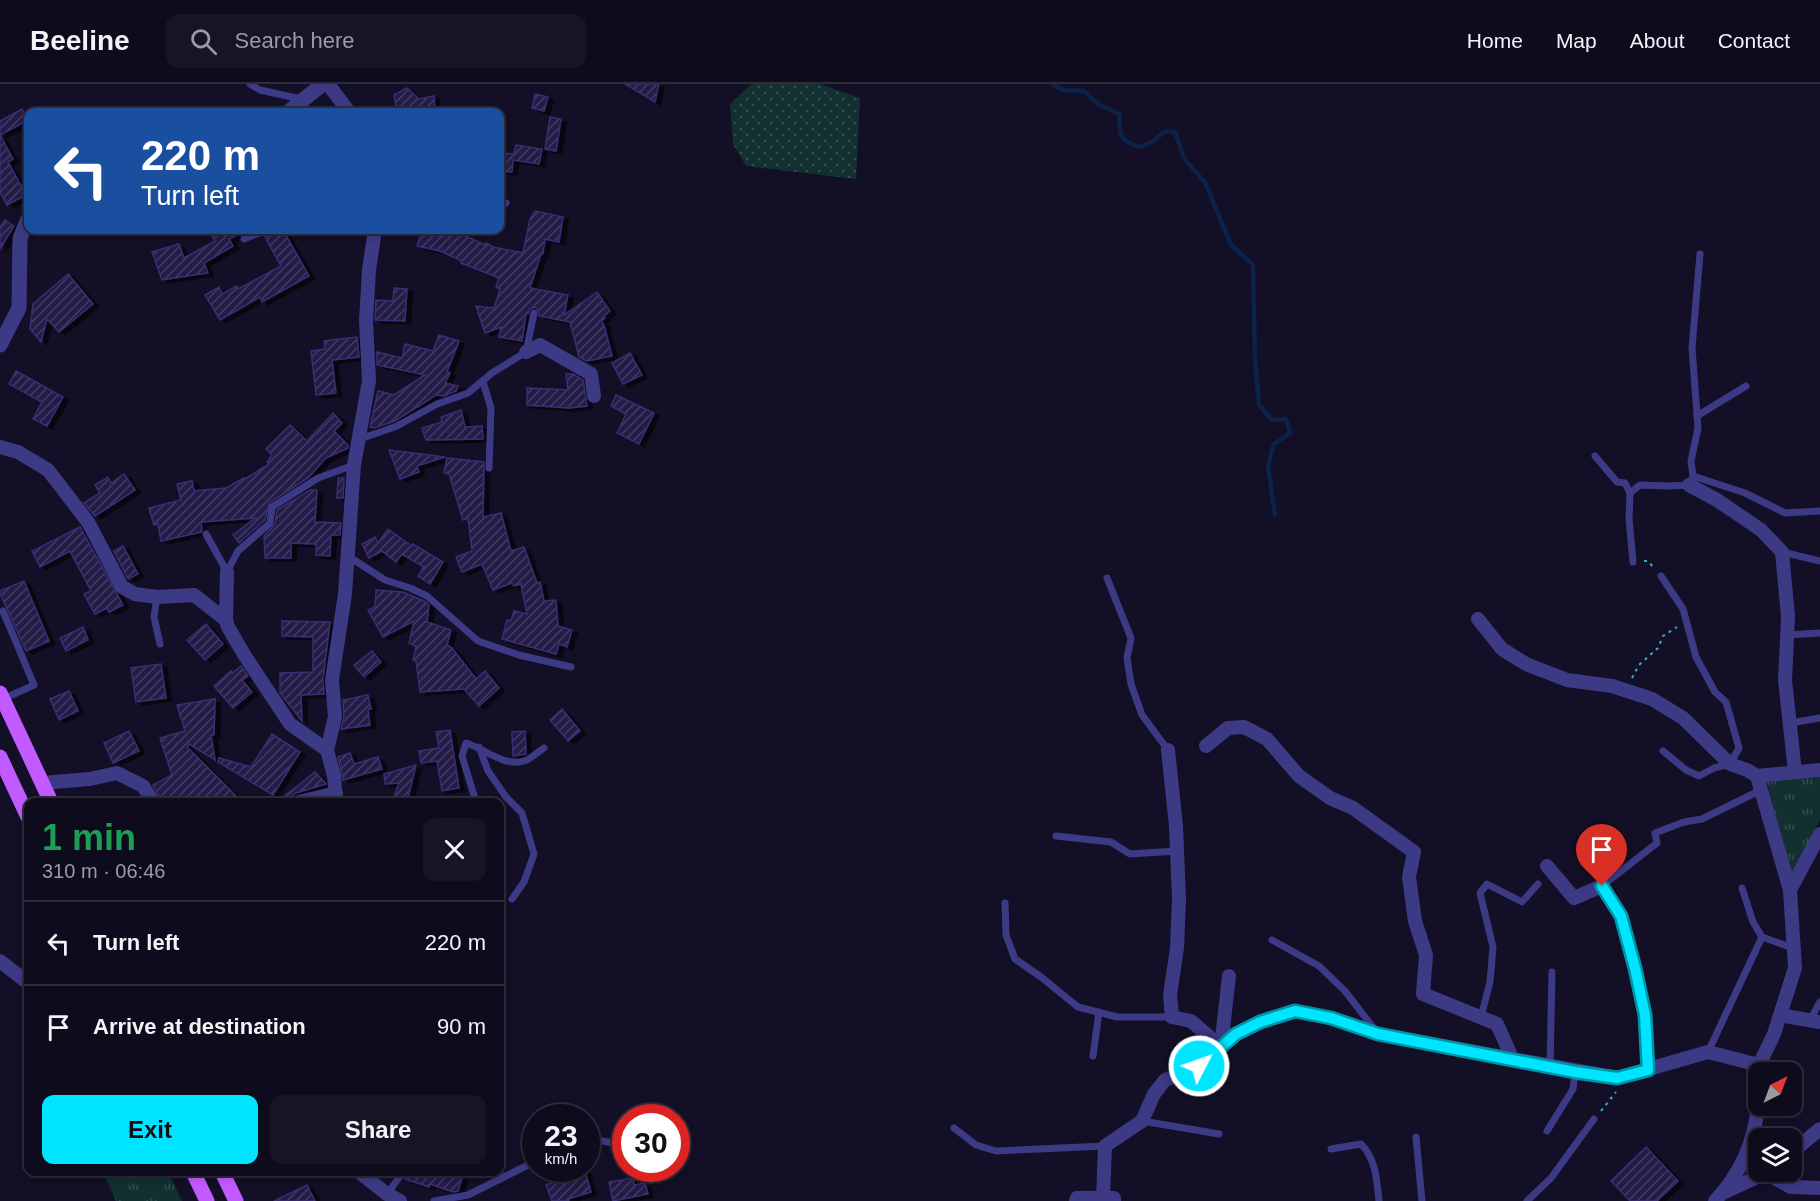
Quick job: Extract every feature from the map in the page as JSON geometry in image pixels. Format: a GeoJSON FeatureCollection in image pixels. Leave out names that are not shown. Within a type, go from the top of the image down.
{"type":"FeatureCollection","features":[{"type":"Feature","properties":{"kind":"main road"},"geometry":{"type":"LineString","coordinates":[[1,696],[49,798]]}},
{"type":"Feature","properties":{"kind":"main road"},"geometry":{"type":"LineString","coordinates":[[0,757],[24,808]]}},
{"type":"Feature","properties":{"kind":"main road"},"geometry":{"type":"LineString","coordinates":[[195,1176],[207,1201]]}},
{"type":"Feature","properties":{"kind":"main road"},"geometry":{"type":"LineString","coordinates":[[224,1176],[236,1201]]}},
{"type":"Feature","properties":{"kind":"street"},"geometry":{"type":"LineString","coordinates":[[293,108],[323,84]]}},
{"type":"Feature","properties":{"kind":"street"},"geometry":{"type":"LineString","coordinates":[[328,84],[346,108]]}},
{"type":"Feature","properties":{"kind":"street"},"geometry":{"type":"LineString","coordinates":[[0,345],[19,308],[20,238],[24,228]]}},
{"type":"Feature","properties":{"kind":"street"},"geometry":{"type":"LineString","coordinates":[[336,798],[327,750],[335,717],[332,680],[345,594],[354,465],[369,381],[366,321],[369,270],[374,234]]}},
{"type":"Feature","properties":{"kind":"street"},"geometry":{"type":"LineString","coordinates":[[526,352],[540,345],[591,374],[594,396]]}},
{"type":"Feature","properties":{"kind":"street"},"geometry":{"type":"LineString","coordinates":[[0,447],[18,452],[48,470],[88,522],[122,587],[135,594],[157,597],[194,595],[226,620]]}},
{"type":"Feature","properties":{"kind":"street"},"geometry":{"type":"LineString","coordinates":[[1691,480],[1761,530],[1782,552],[1788,617],[1785,680],[1795,772]]}},
{"type":"Feature","properties":{"kind":"street"},"geometry":{"type":"LineString","coordinates":[[227,572],[226,620],[228,627],[290,724],[327,750]]}},
{"type":"Feature","properties":{"kind":"street"},"geometry":{"type":"LineString","coordinates":[[1478,619],[1502,649],[1526,664],[1567,680],[1611,687],[1652,699],[1683,718],[1730,764],[1748,770],[1757,776],[1820,770]]}},
{"type":"Feature","properties":{"kind":"street"},"geometry":{"type":"LineString","coordinates":[[1206,746],[1228,728],[1244,727],[1267,739],[1299,776],[1330,798],[1353,808],[1414,852],[1409,877],[1415,921],[1426,955],[1423,994],[1497,1024],[1513,1060]]}},
{"type":"Feature","properties":{"kind":"street"},"geometry":{"type":"LineString","coordinates":[[1168,750],[1179,899],[1177,948],[1170,995],[1172,1017],[1191,1021],[1221,1047]]}},
{"type":"Feature","properties":{"kind":"street"},"geometry":{"type":"LineString","coordinates":[[42,783],[90,779],[117,773],[143,786],[150,798]]}},
{"type":"Feature","properties":{"kind":"street"},"geometry":{"type":"LineString","coordinates":[[1757,776],[1790,890],[1794,948],[1794,968],[1774,1034],[1762,1062]]}},
{"type":"Feature","properties":{"kind":"street"},"geometry":{"type":"LineString","coordinates":[[1790,890],[1820,834]]}},
{"type":"Feature","properties":{"kind":"street"},"geometry":{"type":"LineString","coordinates":[[1547,866],[1574,898],[1602,886],[1621,916],[1645,1015],[1648,1070]]}},
{"type":"Feature","properties":{"kind":"street"},"geometry":{"type":"LineString","coordinates":[[0,961],[24,980]]}},
{"type":"Feature","properties":{"kind":"street"},"geometry":{"type":"LineString","coordinates":[[1221,1047],[1229,976]]}},
{"type":"Feature","properties":{"kind":"street"},"geometry":{"type":"LineString","coordinates":[[1076,1201],[1077,1198],[1108,1199],[1105,1146],[1142,1121],[1154,1094],[1165,1080],[1199,1066],[1236,1034],[1260,1022],[1295,1011],[1331,1018],[1378,1034],[1617,1078],[1708,1052],[1748,1065]]}},
{"type":"Feature","properties":{"kind":"street"},"geometry":{"type":"LineString","coordinates":[[1780,1015],[1815,1021]]}},
{"type":"Feature","properties":{"kind":"street"},"geometry":{"type":"LineString","coordinates":[[1719,1197],[1749,1151],[1756,1116]]}},
{"type":"Feature","properties":{"kind":"street"},"geometry":{"type":"LineString","coordinates":[[1802,1144],[1820,1129]]}},
{"type":"Feature","properties":{"kind":"street"},"geometry":{"type":"LineString","coordinates":[[364,1176],[400,1201]]}},
{"type":"Feature","properties":{"kind":"street"},"geometry":{"type":"LineString","coordinates":[[1719,1197],[1748,1182]]}},
{"type":"Feature","properties":{"kind":"street"},"geometry":{"type":"LineString","coordinates":[[1783,1182],[1791,1187],[1820,1188]]}},
{"type":"Feature","properties":{"kind":"lane"},"geometry":{"type":"LineString","coordinates":[[250,84],[260,90],[304,99]]}},
{"type":"Feature","properties":{"kind":"lane"},"geometry":{"type":"LineString","coordinates":[[244,239],[257,234]]}},
{"type":"Feature","properties":{"kind":"lane"},"geometry":{"type":"LineString","coordinates":[[1691,480],[1691,460],[1698,428],[1692,348],[1700,254]]}},
{"type":"Feature","properties":{"kind":"lane"},"geometry":{"type":"LineString","coordinates":[[360,439],[397,426],[437,404],[468,393],[492,373],[526,352],[534,313]]}},
{"type":"Feature","properties":{"kind":"lane"},"geometry":{"type":"LineString","coordinates":[[483,382],[491,408],[489,468]]}},
{"type":"Feature","properties":{"kind":"lane"},"geometry":{"type":"LineString","coordinates":[[1697,416],[1746,386]]}},
{"type":"Feature","properties":{"kind":"lane"},"geometry":{"type":"LineString","coordinates":[[1595,456],[1617,482],[1625,483],[1630,493],[1629,519],[1633,562]]}},
{"type":"Feature","properties":{"kind":"lane"},"geometry":{"type":"LineString","coordinates":[[227,572],[238,551],[270,523],[272,507],[318,478],[354,465]]}},
{"type":"Feature","properties":{"kind":"lane"},"geometry":{"type":"LineString","coordinates":[[1630,493],[1640,485],[1668,486],[1691,480],[1745,494],[1785,513],[1820,511]]}},
{"type":"Feature","properties":{"kind":"lane"},"geometry":{"type":"LineString","coordinates":[[206,534],[227,572]]}},
{"type":"Feature","properties":{"kind":"lane"},"geometry":{"type":"LineString","coordinates":[[1782,552],[1820,561]]}},
{"type":"Feature","properties":{"kind":"lane"},"geometry":{"type":"LineString","coordinates":[[348,556],[386,580],[427,596],[478,641],[519,655],[571,667]]}},
{"type":"Feature","properties":{"kind":"lane"},"geometry":{"type":"LineString","coordinates":[[1661,576],[1683,609],[1696,657],[1714,692],[1726,702],[1739,748],[1730,764],[1714,768],[1699,776],[1686,770],[1663,751]]}},
{"type":"Feature","properties":{"kind":"lane"},"geometry":{"type":"LineString","coordinates":[[1107,578],[1131,638],[1127,658],[1131,684],[1142,715],[1168,750]]}},
{"type":"Feature","properties":{"kind":"lane"},"geometry":{"type":"LineString","coordinates":[[157,597],[154,617],[160,644]]}},
{"type":"Feature","properties":{"kind":"lane"},"geometry":{"type":"LineString","coordinates":[[1,696],[34,685],[3,611]]}},
{"type":"Feature","properties":{"kind":"lane"},"geometry":{"type":"LineString","coordinates":[[1787,635],[1820,633]]}},
{"type":"Feature","properties":{"kind":"lane"},"geometry":{"type":"LineString","coordinates":[[1790,723],[1820,718]]}},
{"type":"Feature","properties":{"kind":"lane"},"geometry":{"type":"LineString","coordinates":[[475,798],[462,756],[466,743],[506,761],[525,761],[544,748]]}},
{"type":"Feature","properties":{"kind":"lane"},"geometry":{"type":"LineString","coordinates":[[479,747],[488,771],[506,797],[522,813],[534,854],[524,882],[512,899]]}},
{"type":"Feature","properties":{"kind":"lane"},"geometry":{"type":"LineString","coordinates":[[1602,886],[1658,843],[1655,832],[1684,822],[1702,819],[1761,790]]}},
{"type":"Feature","properties":{"kind":"lane"},"geometry":{"type":"LineString","coordinates":[[1056,836],[1111,842],[1130,854],[1177,851]]}},
{"type":"Feature","properties":{"kind":"lane"},"geometry":{"type":"LineString","coordinates":[[1481,1017],[1490,982],[1492,947],[1480,893],[1487,884],[1522,902],[1538,884]]}},
{"type":"Feature","properties":{"kind":"lane"},"geometry":{"type":"LineString","coordinates":[[1742,888],[1753,922],[1762,937],[1794,948]]}},
{"type":"Feature","properties":{"kind":"lane"},"geometry":{"type":"LineString","coordinates":[[1005,903],[1006,935],[1015,960],[1041,977],[1078,1007],[1117,1017],[1172,1017]]}},
{"type":"Feature","properties":{"kind":"lane"},"geometry":{"type":"LineString","coordinates":[[1708,1052],[1762,937]]}},
{"type":"Feature","properties":{"kind":"lane"},"geometry":{"type":"LineString","coordinates":[[1272,940],[1319,966],[1345,991],[1378,1034]]}},
{"type":"Feature","properties":{"kind":"lane"},"geometry":{"type":"LineString","coordinates":[[1550,1067],[1552,972]]}},
{"type":"Feature","properties":{"kind":"lane"},"geometry":{"type":"LineString","coordinates":[[1815,1021],[1820,1002]]}},
{"type":"Feature","properties":{"kind":"lane"},"geometry":{"type":"LineString","coordinates":[[1093,1056],[1099,1012]]}},
{"type":"Feature","properties":{"kind":"lane"},"geometry":{"type":"LineString","coordinates":[[1547,1131],[1573,1089],[1575,1072]]}},
{"type":"Feature","properties":{"kind":"lane"},"geometry":{"type":"LineString","coordinates":[[1527,1201],[1551,1178],[1594,1119]]}},
{"type":"Feature","properties":{"kind":"lane"},"geometry":{"type":"LineString","coordinates":[[1142,1121],[1219,1134]]}},
{"type":"Feature","properties":{"kind":"lane"},"geometry":{"type":"LineString","coordinates":[[954,1128],[976,1145],[996,1151],[1105,1146]]}},
{"type":"Feature","properties":{"kind":"lane"},"geometry":{"type":"LineString","coordinates":[[1416,1137],[1422,1201]]}},
{"type":"Feature","properties":{"kind":"lane"},"geometry":{"type":"LineString","coordinates":[[1331,1149],[1361,1144],[1368,1151],[1376,1173],[1379,1201]]}},
{"type":"Feature","properties":{"kind":"lane"},"geometry":{"type":"LineString","coordinates":[[434,1201],[468,1195],[522,1168]]}},
{"type":"Feature","properties":{"kind":"lane"},"geometry":{"type":"LineString","coordinates":[[387,1194],[400,1176]]}},
{"type":"Feature","properties":{"kind":"path"},"geometry":{"type":"LineString","coordinates":[[1633,562],[1648,561],[1661,576]]}},
{"type":"Feature","properties":{"kind":"path"},"geometry":{"type":"LineString","coordinates":[[1625,691],[1639,665],[1658,648],[1663,636],[1686,621]]}},
{"type":"Feature","properties":{"kind":"path"},"geometry":{"type":"LineString","coordinates":[[1594,1119],[1618,1089],[1617,1078]]}},
{"type":"Feature","properties":{"kind":"green space"},"geometry":{"type":"Polygon","coordinates":[[[752,84],[820,84],[860,98],[856,179],[746,166],[733,144],[730,104],[752,84]]]}},
{"type":"Feature","properties":{"kind":"green space"},"geometry":{"type":"Polygon","coordinates":[[[1820,777],[1820,820],[1791,875],[1767,782],[1820,777]]]}},
{"type":"Feature","properties":{"kind":"green space"},"geometry":{"type":"Polygon","coordinates":[[[105,1176],[170,1176],[182,1201],[116,1201],[105,1176]]]}},
{"type":"Feature","properties":{"kind":"building"},"geometry":{"type":"Polygon","coordinates":[[[625,84],[659,84],[655,102],[625,84]]]}},
{"type":"Feature","properties":{"kind":"building"},"geometry":{"type":"Polygon","coordinates":[[[407,88],[419,99],[434,96],[435,108],[396,108],[394,95],[407,88]]]}},
{"type":"Feature","properties":{"kind":"building"},"geometry":{"type":"Polygon","coordinates":[[[535,94],[548,97],[544,111],[532,108],[535,94]]]}},
{"type":"Feature","properties":{"kind":"building"},"geometry":{"type":"Polygon","coordinates":[[[22,109],[24,122],[0,135],[0,121],[22,109]]]}},
{"type":"Feature","properties":{"kind":"building"},"geometry":{"type":"Polygon","coordinates":[[[550,117],[561,119],[556,151],[545,149],[550,117]]]}},
{"type":"Feature","properties":{"kind":"building"},"geometry":{"type":"Polygon","coordinates":[[[0,135],[13,159],[8,162],[24,191],[24,196],[7,205],[0,192],[0,135]]]}},
{"type":"Feature","properties":{"kind":"building"},"geometry":{"type":"Polygon","coordinates":[[[516,145],[542,149],[539,164],[513,160],[512,172],[504,171],[504,153],[514,154],[516,145]]]}},
{"type":"Feature","properties":{"kind":"building"},"geometry":{"type":"Polygon","coordinates":[[[535,211],[563,217],[559,242],[545,239],[543,254],[541,254],[530,288],[568,295],[564,315],[597,292],[610,311],[601,321],[612,356],[587,361],[579,357],[570,322],[539,316],[539,311],[535,307],[526,314],[522,341],[499,337],[501,327],[485,333],[476,306],[494,308],[500,289],[496,287],[499,278],[461,263],[462,261],[440,251],[417,246],[421,234],[443,237],[444,234],[461,234],[485,245],[486,243],[493,247],[523,253],[530,219],[535,211]]]}},
{"type":"Feature","properties":{"kind":"building"},"geometry":{"type":"Polygon","coordinates":[[[5,220],[14,226],[0,249],[0,227],[5,220]]]}},
{"type":"Feature","properties":{"kind":"building"},"geometry":{"type":"Polygon","coordinates":[[[211,234],[239,234],[229,239],[233,246],[204,263],[208,273],[162,280],[152,252],[179,244],[184,258],[215,241],[211,234]]]}},
{"type":"Feature","properties":{"kind":"building"},"geometry":{"type":"Polygon","coordinates":[[[271,234],[285,234],[309,276],[262,302],[260,297],[220,320],[205,295],[219,287],[222,294],[237,286],[238,289],[281,266],[265,237],[271,234]]]}},
{"type":"Feature","properties":{"kind":"building"},"geometry":{"type":"Polygon","coordinates":[[[68,274],[93,304],[59,332],[47,319],[41,342],[30,329],[33,304],[68,274]]]}},
{"type":"Feature","properties":{"kind":"building"},"geometry":{"type":"Polygon","coordinates":[[[394,288],[407,289],[405,321],[375,320],[376,300],[393,301],[394,288]]]}},
{"type":"Feature","properties":{"kind":"building"},"geometry":{"type":"Polygon","coordinates":[[[439,335],[459,341],[445,383],[458,386],[456,391],[444,396],[436,395],[395,421],[374,428],[370,427],[378,391],[394,395],[425,375],[377,365],[377,352],[402,358],[405,344],[433,351],[439,335]]]}},
{"type":"Feature","properties":{"kind":"building"},"geometry":{"type":"Polygon","coordinates":[[[357,337],[359,357],[332,360],[336,393],[316,395],[311,351],[325,349],[324,341],[357,337]]]}},
{"type":"Feature","properties":{"kind":"building"},"geometry":{"type":"Polygon","coordinates":[[[630,353],[642,375],[623,384],[612,363],[630,353]]]}},
{"type":"Feature","properties":{"kind":"building"},"geometry":{"type":"Polygon","coordinates":[[[16,371],[63,397],[47,426],[33,419],[42,402],[9,384],[16,371]]]}},
{"type":"Feature","properties":{"kind":"building"},"geometry":{"type":"Polygon","coordinates":[[[566,374],[573,374],[583,380],[587,406],[569,408],[527,405],[527,388],[568,390],[566,374]]]}},
{"type":"Feature","properties":{"kind":"building"},"geometry":{"type":"Polygon","coordinates":[[[616,395],[654,413],[639,444],[617,433],[626,414],[611,406],[616,395]]]}},
{"type":"Feature","properties":{"kind":"building"},"geometry":{"type":"Polygon","coordinates":[[[461,410],[465,427],[482,426],[483,439],[426,440],[422,428],[442,422],[441,417],[461,410]]]}},
{"type":"Feature","properties":{"kind":"building"},"geometry":{"type":"Polygon","coordinates":[[[333,413],[342,423],[334,431],[348,445],[348,448],[326,458],[308,478],[269,503],[265,520],[239,543],[233,535],[255,518],[201,522],[201,532],[161,541],[158,524],[154,525],[149,508],[181,500],[177,484],[192,481],[194,491],[226,488],[269,464],[267,462],[272,455],[266,449],[290,425],[307,441],[333,413]]]}},
{"type":"Feature","properties":{"kind":"building"},"geometry":{"type":"Polygon","coordinates":[[[389,450],[445,457],[417,466],[419,472],[400,479],[389,450]]]}},
{"type":"Feature","properties":{"kind":"building"},"geometry":{"type":"Polygon","coordinates":[[[447,458],[484,462],[483,517],[501,513],[511,551],[524,547],[537,583],[540,582],[544,601],[556,600],[558,626],[572,630],[567,647],[559,644],[556,654],[502,639],[507,620],[511,621],[514,611],[527,614],[521,584],[514,586],[512,583],[493,590],[482,564],[462,572],[456,557],[472,551],[468,518],[463,520],[449,474],[444,473],[447,458]]]}},
{"type":"Feature","properties":{"kind":"building"},"geometry":{"type":"Polygon","coordinates":[[[124,474],[135,490],[95,516],[84,503],[100,493],[95,485],[108,477],[111,483],[124,474]]]}},
{"type":"Feature","properties":{"kind":"building"},"geometry":{"type":"Polygon","coordinates":[[[338,478],[344,478],[343,498],[337,498],[338,478]]]}},
{"type":"Feature","properties":{"kind":"building"},"geometry":{"type":"Polygon","coordinates":[[[310,490],[317,490],[315,522],[341,523],[340,535],[331,535],[330,556],[316,555],[316,544],[291,543],[291,558],[265,558],[264,536],[275,524],[277,510],[310,490]]]}},
{"type":"Feature","properties":{"kind":"building"},"geometry":{"type":"Polygon","coordinates":[[[80,527],[123,605],[109,612],[107,608],[95,614],[84,594],[91,591],[70,551],[40,567],[32,551],[80,527]]]}},
{"type":"Feature","properties":{"kind":"building"},"geometry":{"type":"Polygon","coordinates":[[[388,529],[412,546],[413,544],[443,562],[430,584],[418,576],[424,567],[402,554],[396,562],[382,551],[369,558],[362,544],[375,537],[378,543],[388,529]]]}},
{"type":"Feature","properties":{"kind":"building"},"geometry":{"type":"Polygon","coordinates":[[[123,546],[138,574],[128,579],[114,551],[123,546]]]}},
{"type":"Feature","properties":{"kind":"building"},"geometry":{"type":"Polygon","coordinates":[[[24,581],[49,641],[26,651],[0,593],[24,581]]]}},
{"type":"Feature","properties":{"kind":"building"},"geometry":{"type":"Polygon","coordinates":[[[376,590],[403,592],[424,601],[429,605],[427,622],[451,630],[447,645],[452,648],[476,679],[485,671],[499,688],[479,706],[464,689],[420,692],[416,661],[413,660],[416,646],[409,643],[414,621],[383,637],[368,610],[375,607],[376,590]]]}},
{"type":"Feature","properties":{"kind":"building"},"geometry":{"type":"Polygon","coordinates":[[[282,621],[330,622],[323,679],[324,694],[301,695],[302,721],[280,693],[280,673],[313,672],[313,637],[282,636],[282,621]]]}},
{"type":"Feature","properties":{"kind":"building"},"geometry":{"type":"Polygon","coordinates":[[[206,624],[223,644],[205,660],[187,640],[206,624]]]}},
{"type":"Feature","properties":{"kind":"building"},"geometry":{"type":"Polygon","coordinates":[[[83,627],[88,640],[66,651],[60,638],[83,627]]]}},
{"type":"Feature","properties":{"kind":"building"},"geometry":{"type":"Polygon","coordinates":[[[372,651],[381,662],[364,677],[354,665],[372,651]]]}},
{"type":"Feature","properties":{"kind":"building"},"geometry":{"type":"Polygon","coordinates":[[[161,664],[166,698],[136,702],[131,668],[161,664]]]}},
{"type":"Feature","properties":{"kind":"building"},"geometry":{"type":"Polygon","coordinates":[[[241,666],[248,676],[242,680],[252,692],[233,708],[214,686],[231,671],[232,673],[241,666]]]}},
{"type":"Feature","properties":{"kind":"building"},"geometry":{"type":"Polygon","coordinates":[[[69,691],[78,711],[59,720],[50,699],[69,691]]]}},
{"type":"Feature","properties":{"kind":"building"},"geometry":{"type":"Polygon","coordinates":[[[368,695],[371,709],[368,709],[370,725],[341,729],[344,717],[343,700],[368,695]]]}},
{"type":"Feature","properties":{"kind":"building"},"geometry":{"type":"Polygon","coordinates":[[[215,699],[214,735],[211,735],[215,760],[189,744],[187,747],[238,798],[160,798],[153,785],[172,775],[160,738],[185,731],[177,705],[215,699]]]}},
{"type":"Feature","properties":{"kind":"building"},"geometry":{"type":"Polygon","coordinates":[[[562,709],[580,731],[568,741],[550,720],[562,709]]]}},
{"type":"Feature","properties":{"kind":"building"},"geometry":{"type":"Polygon","coordinates":[[[450,730],[459,788],[442,791],[437,761],[421,763],[419,751],[439,748],[436,732],[450,730]]]}},
{"type":"Feature","properties":{"kind":"building"},"geometry":{"type":"Polygon","coordinates":[[[129,731],[139,751],[113,763],[104,743],[129,731]]]}},
{"type":"Feature","properties":{"kind":"building"},"geometry":{"type":"Polygon","coordinates":[[[525,731],[526,754],[513,756],[512,732],[525,731]]]}},
{"type":"Feature","properties":{"kind":"building"},"geometry":{"type":"Polygon","coordinates":[[[272,734],[300,752],[273,795],[218,762],[219,758],[251,767],[272,734]]]}},
{"type":"Feature","properties":{"kind":"building"},"geometry":{"type":"Polygon","coordinates":[[[350,753],[354,764],[378,757],[382,769],[343,780],[338,757],[350,753]]]}},
{"type":"Feature","properties":{"kind":"building"},"geometry":{"type":"Polygon","coordinates":[[[416,765],[408,798],[394,797],[399,783],[385,784],[384,774],[416,765]]]}},
{"type":"Feature","properties":{"kind":"building"},"geometry":{"type":"Polygon","coordinates":[[[315,772],[326,784],[296,793],[291,798],[282,798],[315,772]]]}},
{"type":"Feature","properties":{"kind":"building"},"geometry":{"type":"Polygon","coordinates":[[[1646,1147],[1678,1181],[1657,1201],[1630,1201],[1611,1181],[1646,1147]]]}},
{"type":"Feature","properties":{"kind":"building"},"geometry":{"type":"Polygon","coordinates":[[[407,1176],[458,1176],[462,1178],[458,1191],[453,1192],[405,1179],[407,1176]]]}},
{"type":"Feature","properties":{"kind":"building"},"geometry":{"type":"Polygon","coordinates":[[[554,1182],[588,1182],[591,1192],[568,1199],[569,1201],[552,1201],[546,1185],[554,1182]]]}},
{"type":"Feature","properties":{"kind":"building"},"geometry":{"type":"Polygon","coordinates":[[[609,1182],[634,1182],[634,1185],[645,1183],[648,1194],[613,1201],[609,1182]]]}},
{"type":"Feature","properties":{"kind":"building"},"geometry":{"type":"Polygon","coordinates":[[[307,1185],[315,1201],[274,1201],[307,1185]]]}},
{"type":"Feature","properties":{"kind":"waterway"},"geometry":{"type":"LineString","coordinates":[[1053,84],[1063,90],[1084,91],[1099,105],[1120,114],[1121,135],[1127,142],[1139,147],[1152,142],[1165,131],[1175,132],[1185,160],[1205,182],[1231,245],[1253,265],[1255,360],[1259,405],[1272,420],[1286,419],[1290,433],[1274,444],[1268,466],[1275,515]]}},
{"type":"Feature","properties":{"kind":"route"},"geometry":{"type":"LineString","coordinates":[[1199,1066],[1236,1034],[1260,1022],[1295,1011],[1331,1018],[1378,1034],[1575,1072],[1617,1078],[1648,1070],[1645,1015],[1635,968],[1621,916],[1602,886]]}}]}
